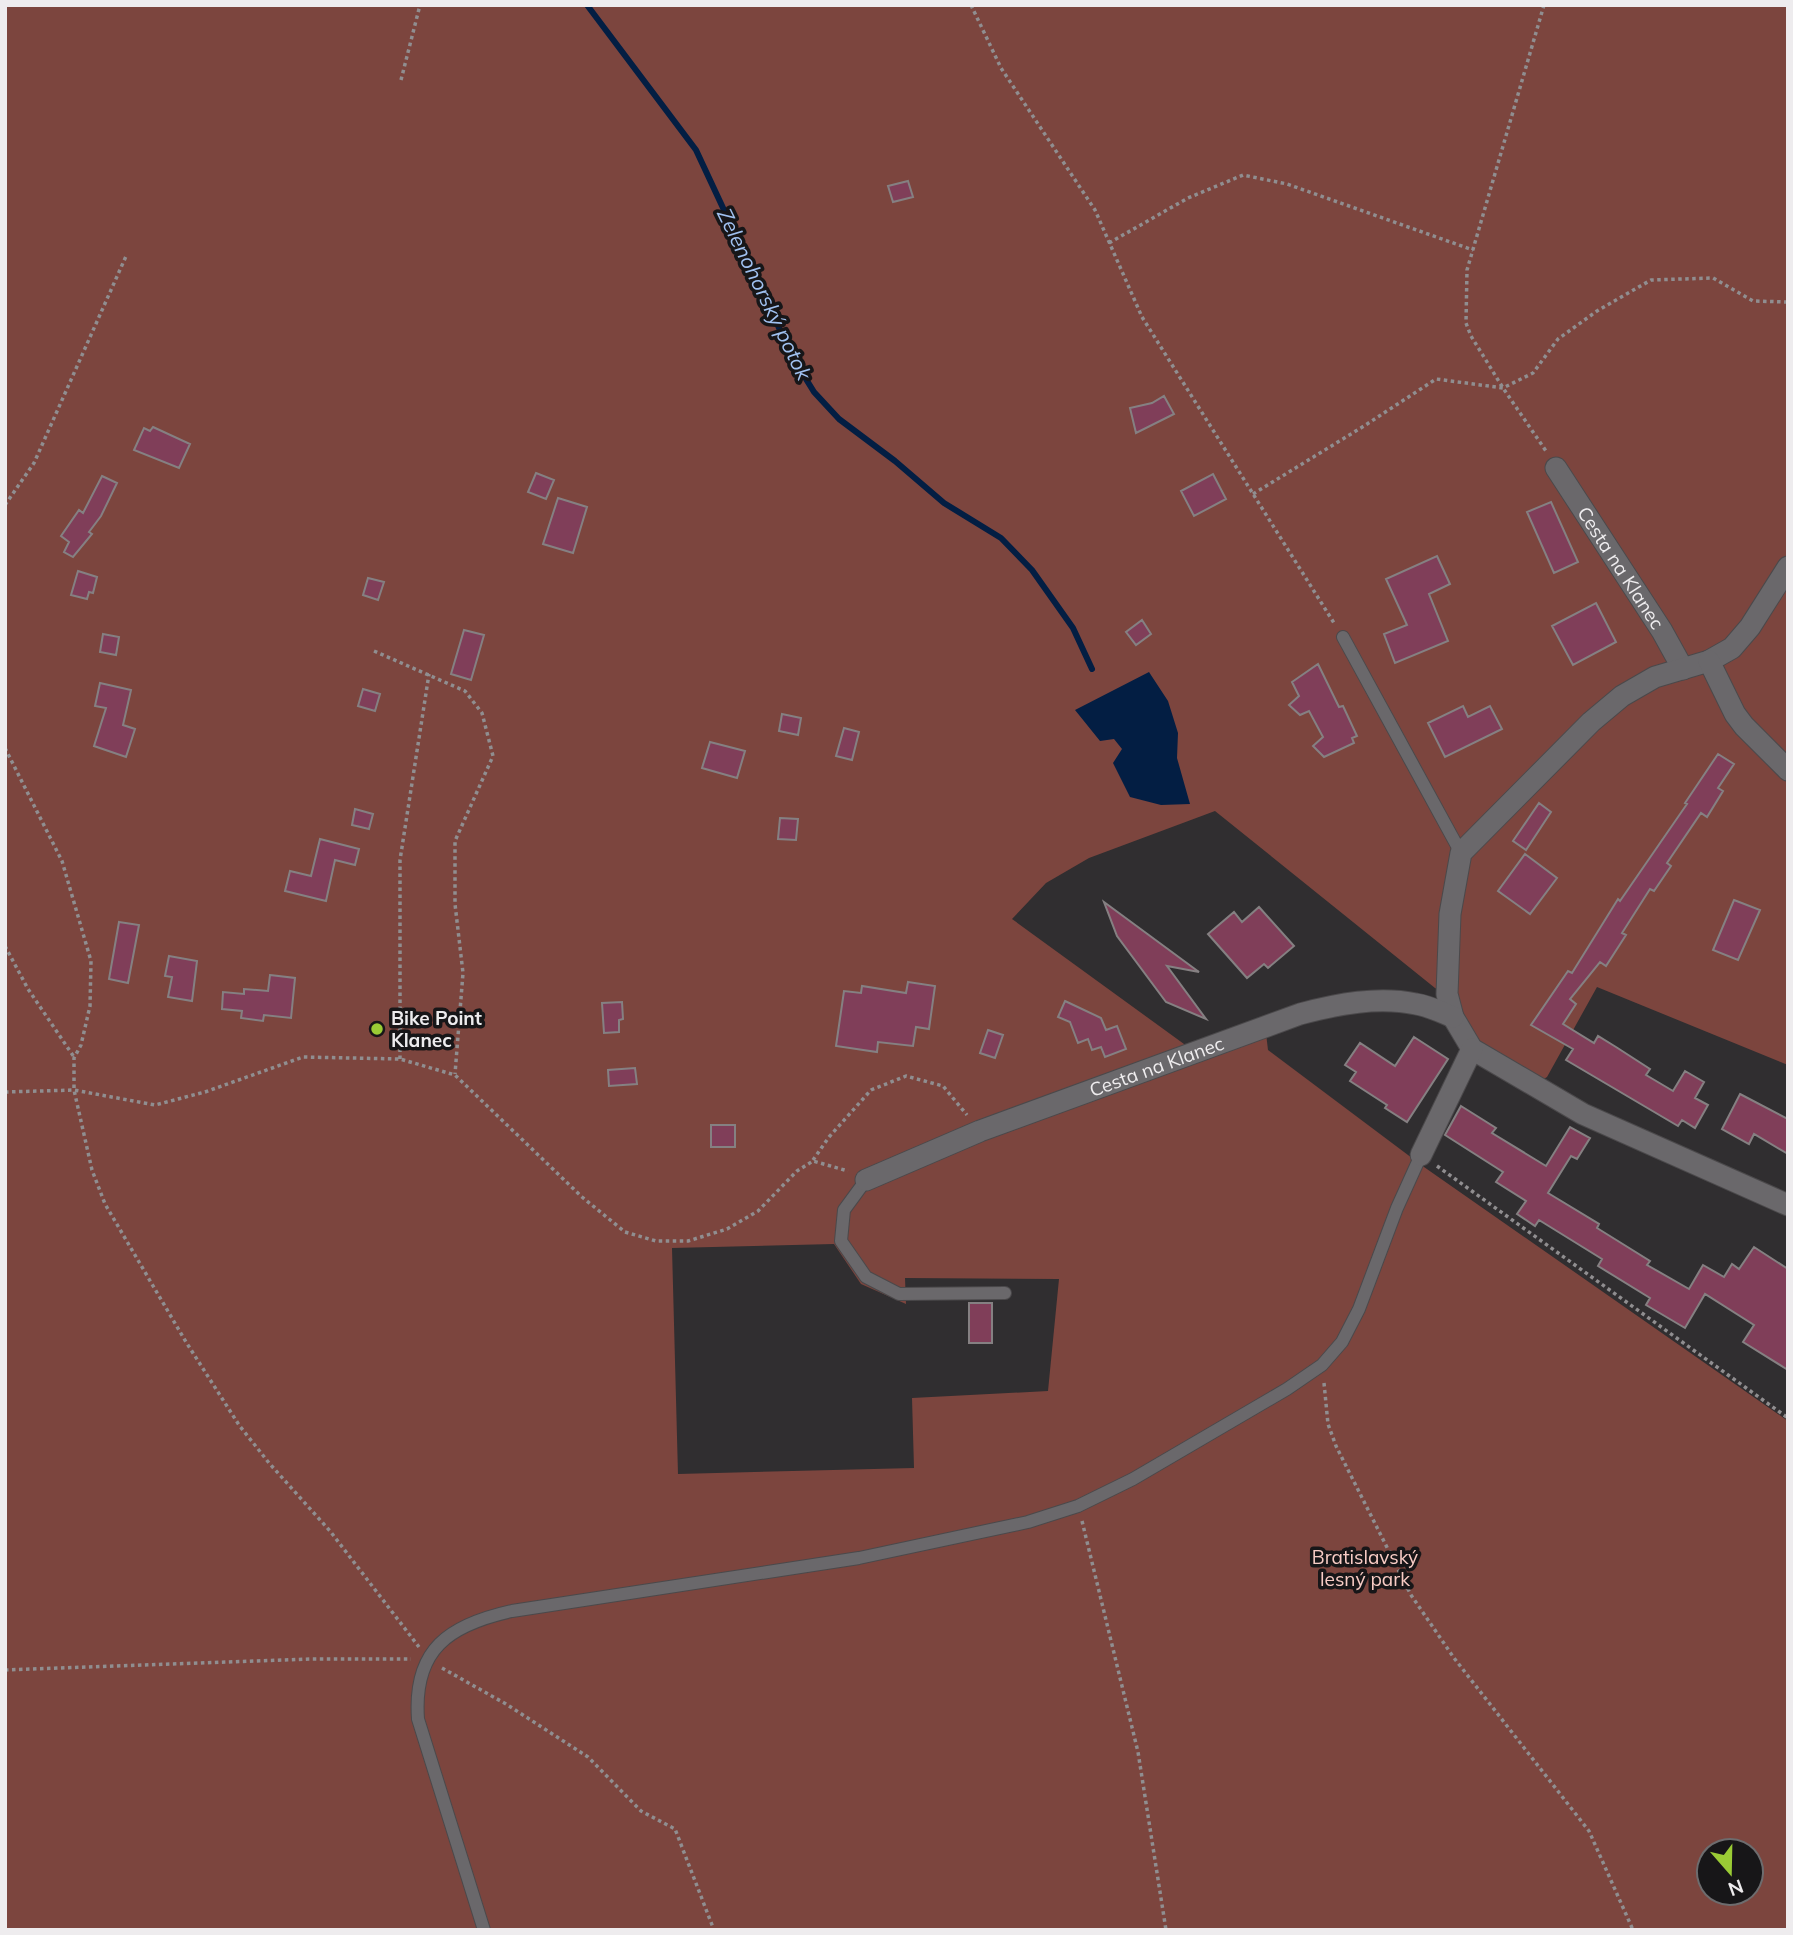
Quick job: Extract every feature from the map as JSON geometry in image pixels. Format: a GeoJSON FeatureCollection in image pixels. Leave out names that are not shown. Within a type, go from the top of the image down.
{"type":"FeatureCollection","features":[{"type":"Feature","properties":{"kind":"street","name":"Cesta na Klanec"},"geometry":{"type":"LineString","coordinates":[[1556,468],[1662,631],[1683,669]]}},
{"type":"Feature","properties":{"kind":"street"},"geometry":{"type":"LineString","coordinates":[[1788,567],[1750,627],[1732,648],[1709,661],[1655,677],[1622,696],[1591,722],[1461,853],[1450,914],[1447,994],[1453,1017],[1472,1049],[1583,1114],[1788,1205]]}},
{"type":"Feature","properties":{"kind":"street"},"geometry":{"type":"LineString","coordinates":[[1709,661],[1735,714],[1788,770]]}},
{"type":"Feature","properties":{"kind":"street","name":"Cesta na Klanec"},"geometry":{"type":"LineString","coordinates":[[866,1180],[980,1130],[1265,1025],[1312,1011],[1336,1005],[1380,1001],[1417,1004],[1453,1017]]}},
{"type":"Feature","properties":{"kind":"street"},"geometry":{"type":"LineString","coordinates":[[1421,1155],[1472,1049]]}},
{"type":"Feature","properties":{"kind":"lane"},"geometry":{"type":"LineString","coordinates":[[1343,637],[1461,853]]}},
{"type":"Feature","properties":{"kind":"lane"},"geometry":{"type":"LineString","coordinates":[[484,1930],[418,1719],[416,1698],[419,1678],[427,1659],[443,1641],[459,1628],[491,1615],[859,1558],[1028,1522],[1078,1506],[1133,1479],[1228,1425],[1322,1365],[1342,1342],[1359,1310],[1397,1208],[1421,1155]]}},
{"type":"Feature","properties":{"kind":"lane"},"geometry":{"type":"LineString","coordinates":[[866,1180],[844,1210],[841,1241],[866,1277],[899,1294],[1005,1293]]}},
{"type":"Feature","properties":{"kind":"path"},"geometry":{"type":"LineString","coordinates":[[401,80],[420,5]]}},
{"type":"Feature","properties":{"kind":"path"},"geometry":{"type":"LineString","coordinates":[[971,5],[1001,68],[1094,210],[1142,317],[1343,637]]}},
{"type":"Feature","properties":{"kind":"path"},"geometry":{"type":"LineString","coordinates":[[1544,5],[1467,270],[1466,323],[1503,388],[1556,468]]}},
{"type":"Feature","properties":{"kind":"path"},"geometry":{"type":"LineString","coordinates":[[1109,243],[1188,198],[1243,175],[1287,184],[1473,250]]}},
{"type":"Feature","properties":{"kind":"path"},"geometry":{"type":"LineString","coordinates":[[5,505],[34,463],[127,254]]}},
{"type":"Feature","properties":{"kind":"path"},"geometry":{"type":"LineString","coordinates":[[1253,494],[1436,379],[1503,388],[1533,373],[1558,339],[1597,311],[1651,280],[1713,278],[1753,301],[1788,302]]}},
{"type":"Feature","properties":{"kind":"path"},"geometry":{"type":"LineString","coordinates":[[374,652],[465,691],[482,713],[493,757],[455,841],[455,904],[463,972],[455,1075]]}},
{"type":"Feature","properties":{"kind":"path"},"geometry":{"type":"LineString","coordinates":[[400,1059],[400,860],[429,674]]}},
{"type":"Feature","properties":{"kind":"path"},"geometry":{"type":"LineString","coordinates":[[5,748],[62,861],[91,961],[90,1006],[81,1045],[74,1058],[74,1090],[92,1170],[106,1204],[192,1352],[239,1425],[337,1540],[427,1659],[506,1704],[588,1757],[641,1811],[675,1829],[714,1930]]}},
{"type":"Feature","properties":{"kind":"path"},"geometry":{"type":"LineString","coordinates":[[5,946],[28,989],[74,1058]]}},
{"type":"Feature","properties":{"kind":"path"},"geometry":{"type":"LineString","coordinates":[[5,1092],[74,1090],[155,1105],[205,1093],[303,1057],[400,1059],[455,1075],[582,1197],[625,1232],[656,1241],[688,1241],[727,1229],[758,1211],[797,1171],[813,1161],[829,1138],[871,1090],[906,1076],[943,1086],[980,1130]]}},
{"type":"Feature","properties":{"kind":"path"},"geometry":{"type":"LineString","coordinates":[[1421,1155],[1788,1418]]}},
{"type":"Feature","properties":{"kind":"path"},"geometry":{"type":"LineString","coordinates":[[813,1161],[838,1167],[866,1180]]}},
{"type":"Feature","properties":{"kind":"path"},"geometry":{"type":"LineString","coordinates":[[1322,1365],[1328,1424],[1336,1446],[1410,1595],[1454,1658],[1589,1831],[1633,1930]]}},
{"type":"Feature","properties":{"kind":"path"},"geometry":{"type":"LineString","coordinates":[[1078,1506],[1138,1752],[1166,1930]]}},
{"type":"Feature","properties":{"kind":"path"},"geometry":{"type":"LineString","coordinates":[[5,1670],[311,1659],[427,1659]]}},
{"type":"Feature","properties":{"kind":"green space","name":"Bratislavský lesný park"},"geometry":{"type":"Polygon","coordinates":[[[5,5],[1788,5],[1788,1065],[1597,987],[1547,1077],[1532,1086],[1472,1049],[1447,994],[1435,988],[1215,811],[1089,858],[1046,883],[1012,919],[1195,1052],[1265,1025],[1268,1050],[1424,1167],[1788,1421],[1788,1930],[5,1930],[5,5]],[[834,1244],[672,1248],[678,1474],[914,1468],[912,1398],[1048,1391],[1059,1279],[905,1278],[906,1304],[861,1284],[834,1244]]]}},
{"type":"Feature","properties":{"kind":"water"},"geometry":{"type":"Polygon","coordinates":[[[1149,672],[1168,701],[1178,733],[1177,758],[1190,804],[1161,805],[1130,797],[1113,763],[1122,749],[1114,739],[1100,741],[1075,710],[1149,672]]]}},
{"type":"Feature","properties":{"kind":"building"},"geometry":{"type":"Polygon","coordinates":[[[908,181],[913,197],[893,202],[888,186],[908,181]]]}},
{"type":"Feature","properties":{"kind":"building"},"geometry":{"type":"Polygon","coordinates":[[[1164,396],[1174,414],[1136,433],[1130,408],[1152,403],[1164,396]]]}},
{"type":"Feature","properties":{"kind":"building"},"geometry":{"type":"Polygon","coordinates":[[[153,427],[190,444],[179,468],[134,450],[144,428],[150,431],[153,427]]]}},
{"type":"Feature","properties":{"kind":"building"},"geometry":{"type":"Polygon","coordinates":[[[536,473],[554,480],[546,499],[528,492],[536,473]]]}},
{"type":"Feature","properties":{"kind":"building"},"geometry":{"type":"Polygon","coordinates":[[[1213,474],[1226,499],[1194,516],[1181,491],[1213,474]]]}},
{"type":"Feature","properties":{"kind":"building"},"geometry":{"type":"Polygon","coordinates":[[[102,476],[117,483],[101,516],[89,532],[92,534],[73,557],[64,552],[69,542],[61,536],[79,510],[83,513],[102,476]]]}},
{"type":"Feature","properties":{"kind":"building"},"geometry":{"type":"Polygon","coordinates":[[[558,498],[587,507],[573,553],[543,544],[558,498]]]}},
{"type":"Feature","properties":{"kind":"building"},"geometry":{"type":"Polygon","coordinates":[[[1551,502],[1578,562],[1554,573],[1527,512],[1551,502]]]}},
{"type":"Feature","properties":{"kind":"building"},"geometry":{"type":"Polygon","coordinates":[[[1437,556],[1450,584],[1429,594],[1448,641],[1395,663],[1384,634],[1407,625],[1386,579],[1437,556]]]}},
{"type":"Feature","properties":{"kind":"building"},"geometry":{"type":"Polygon","coordinates":[[[78,571],[97,577],[93,593],[89,592],[87,599],[71,595],[78,571]]]}},
{"type":"Feature","properties":{"kind":"building"},"geometry":{"type":"Polygon","coordinates":[[[368,578],[384,582],[378,600],[363,595],[368,578]]]}},
{"type":"Feature","properties":{"kind":"building"},"geometry":{"type":"Polygon","coordinates":[[[1596,603],[1616,642],[1573,665],[1552,626],[1596,603]]]}},
{"type":"Feature","properties":{"kind":"building"},"geometry":{"type":"Polygon","coordinates":[[[1142,620],[1151,634],[1136,645],[1126,632],[1142,620]]]}},
{"type":"Feature","properties":{"kind":"building"},"geometry":{"type":"Polygon","coordinates":[[[464,630],[484,635],[471,680],[451,674],[464,630]]]}},
{"type":"Feature","properties":{"kind":"building"},"geometry":{"type":"Polygon","coordinates":[[[103,634],[119,637],[116,655],[100,652],[103,634]]]}},
{"type":"Feature","properties":{"kind":"building"},"geometry":{"type":"Polygon","coordinates":[[[1318,664],[1357,736],[1352,738],[1354,743],[1324,757],[1313,746],[1323,737],[1309,711],[1300,715],[1289,705],[1299,696],[1292,682],[1318,664]]]}},
{"type":"Feature","properties":{"kind":"building"},"geometry":{"type":"Polygon","coordinates":[[[100,683],[131,690],[123,725],[135,729],[126,757],[94,746],[106,708],[95,706],[100,683]]]}},
{"type":"Feature","properties":{"kind":"building"},"geometry":{"type":"Polygon","coordinates":[[[363,689],[380,694],[375,711],[358,706],[363,689]]]}},
{"type":"Feature","properties":{"kind":"building"},"geometry":{"type":"Polygon","coordinates":[[[1463,706],[1468,717],[1490,706],[1502,729],[1445,757],[1428,723],[1463,706]]]}},
{"type":"Feature","properties":{"kind":"building"},"geometry":{"type":"Polygon","coordinates":[[[782,714],[801,718],[798,735],[779,731],[782,714]]]}},
{"type":"Feature","properties":{"kind":"building"},"geometry":{"type":"Polygon","coordinates":[[[844,728],[859,732],[852,760],[836,756],[844,728]]]}},
{"type":"Feature","properties":{"kind":"building"},"geometry":{"type":"Polygon","coordinates":[[[710,742],[745,751],[737,778],[702,768],[710,742]]]}},
{"type":"Feature","properties":{"kind":"building"},"geometry":{"type":"Polygon","coordinates":[[[1718,754],[1734,764],[1718,788],[1723,791],[1707,817],[1701,813],[1667,863],[1671,866],[1654,891],[1650,889],[1622,933],[1626,935],[1606,966],[1600,962],[1570,999],[1576,1004],[1563,1024],[1594,1043],[1598,1036],[1650,1069],[1646,1075],[1673,1091],[1685,1071],[1704,1082],[1695,1098],[1708,1105],[1695,1128],[1682,1120],[1678,1126],[1566,1060],[1573,1049],[1531,1025],[1568,971],[1572,973],[1618,899],[1620,901],[1687,804],[1685,803],[1718,754]]]}},
{"type":"Feature","properties":{"kind":"building"},"geometry":{"type":"Polygon","coordinates":[[[1539,803],[1551,812],[1526,850],[1513,841],[1539,803]]]}},
{"type":"Feature","properties":{"kind":"building"},"geometry":{"type":"Polygon","coordinates":[[[355,809],[373,814],[369,829],[352,825],[355,809]]]}},
{"type":"Feature","properties":{"kind":"building"},"geometry":{"type":"Polygon","coordinates":[[[780,818],[798,819],[796,840],[778,839],[780,818]]]}},
{"type":"Feature","properties":{"kind":"building"},"geometry":{"type":"Polygon","coordinates":[[[320,839],[359,849],[355,865],[335,860],[326,901],[285,891],[290,871],[311,876],[320,839]]]}},
{"type":"Feature","properties":{"kind":"building"},"geometry":{"type":"Polygon","coordinates":[[[1525,854],[1557,878],[1530,914],[1498,891],[1525,854]]]}},
{"type":"Feature","properties":{"kind":"building"},"geometry":{"type":"Polygon","coordinates":[[[1734,900],[1760,910],[1738,960],[1713,950],[1734,900]]]}},
{"type":"Feature","properties":{"kind":"building"},"geometry":{"type":"Polygon","coordinates":[[[1104,902],[1199,972],[1167,966],[1206,1019],[1166,1002],[1117,936],[1104,902]]]}},
{"type":"Feature","properties":{"kind":"building"},"geometry":{"type":"Polygon","coordinates":[[[1259,907],[1294,946],[1268,968],[1264,964],[1247,978],[1208,934],[1234,912],[1242,922],[1259,907]]]}},
{"type":"Feature","properties":{"kind":"building"},"geometry":{"type":"Polygon","coordinates":[[[119,922],[139,925],[128,983],[109,979],[119,922]]]}},
{"type":"Feature","properties":{"kind":"building"},"geometry":{"type":"Polygon","coordinates":[[[169,956],[197,961],[192,1001],[168,997],[172,977],[165,976],[169,956]]]}},
{"type":"Feature","properties":{"kind":"building"},"geometry":{"type":"Polygon","coordinates":[[[270,975],[295,978],[291,1018],[264,1015],[263,1021],[241,1018],[242,1011],[222,1009],[223,992],[244,994],[244,989],[268,991],[270,975]]]}},
{"type":"Feature","properties":{"kind":"building"},"geometry":{"type":"Polygon","coordinates":[[[908,982],[935,986],[929,1029],[916,1027],[913,1046],[878,1042],[877,1052],[836,1046],[844,991],[861,993],[862,986],[906,993],[908,982]]]}},
{"type":"Feature","properties":{"kind":"building"},"geometry":{"type":"Polygon","coordinates":[[[1065,1001],[1101,1018],[1106,1030],[1117,1026],[1126,1049],[1105,1057],[1101,1047],[1092,1050],[1088,1039],[1078,1043],[1070,1022],[1058,1017],[1065,1001]]]}},
{"type":"Feature","properties":{"kind":"building"},"geometry":{"type":"Polygon","coordinates":[[[622,1002],[623,1019],[619,1020],[619,1032],[604,1033],[602,1003],[622,1002]]]}},
{"type":"Feature","properties":{"kind":"building"},"geometry":{"type":"Polygon","coordinates":[[[988,1030],[1003,1035],[995,1058],[980,1053],[988,1030]]]}},
{"type":"Feature","properties":{"kind":"building"},"geometry":{"type":"Polygon","coordinates":[[[1414,1037],[1448,1059],[1407,1122],[1385,1108],[1387,1105],[1350,1081],[1356,1072],[1345,1065],[1360,1043],[1395,1066],[1414,1037]]]}},
{"type":"Feature","properties":{"kind":"building"},"geometry":{"type":"Polygon","coordinates":[[[635,1068],[637,1084],[609,1086],[608,1070],[635,1068]]]}},
{"type":"Feature","properties":{"kind":"building"},"geometry":{"type":"Polygon","coordinates":[[[1740,1094],[1788,1119],[1788,1154],[1754,1134],[1749,1144],[1722,1129],[1740,1094]]]}},
{"type":"Feature","properties":{"kind":"building"},"geometry":{"type":"Polygon","coordinates":[[[1461,1106],[1496,1128],[1492,1133],[1546,1166],[1570,1127],[1590,1138],[1577,1159],[1571,1156],[1548,1193],[1599,1224],[1597,1228],[1650,1261],[1647,1265],[1689,1289],[1703,1265],[1724,1277],[1732,1264],[1739,1269],[1754,1247],[1788,1269],[1788,1370],[1743,1342],[1754,1325],[1705,1294],[1685,1328],[1646,1305],[1650,1298],[1598,1266],[1602,1259],[1539,1220],[1535,1226],[1517,1214],[1526,1201],[1496,1182],[1503,1172],[1445,1135],[1461,1106]]]}},
{"type":"Feature","properties":{"kind":"building"},"geometry":{"type":"Polygon","coordinates":[[[711,1125],[735,1125],[735,1147],[711,1147],[711,1125]]]}},
{"type":"Feature","properties":{"kind":"building"},"geometry":{"type":"Polygon","coordinates":[[[969,1303],[992,1303],[992,1343],[969,1343],[969,1303]]]}},
{"type":"Feature","properties":{"kind":"waterway","name":"Zelenohorský potok"},"geometry":{"type":"LineString","coordinates":[[587,5],[696,150],[793,358],[814,392],[839,419],[895,461],[944,503],[1001,538],[1032,570],[1073,628],[1092,669]]}},
{"type":"Feature","properties":{"kind":"place","name":"Bike Point Klanec"},"geometry":{"type":"Point","coordinates":[377,1029]}}]}
